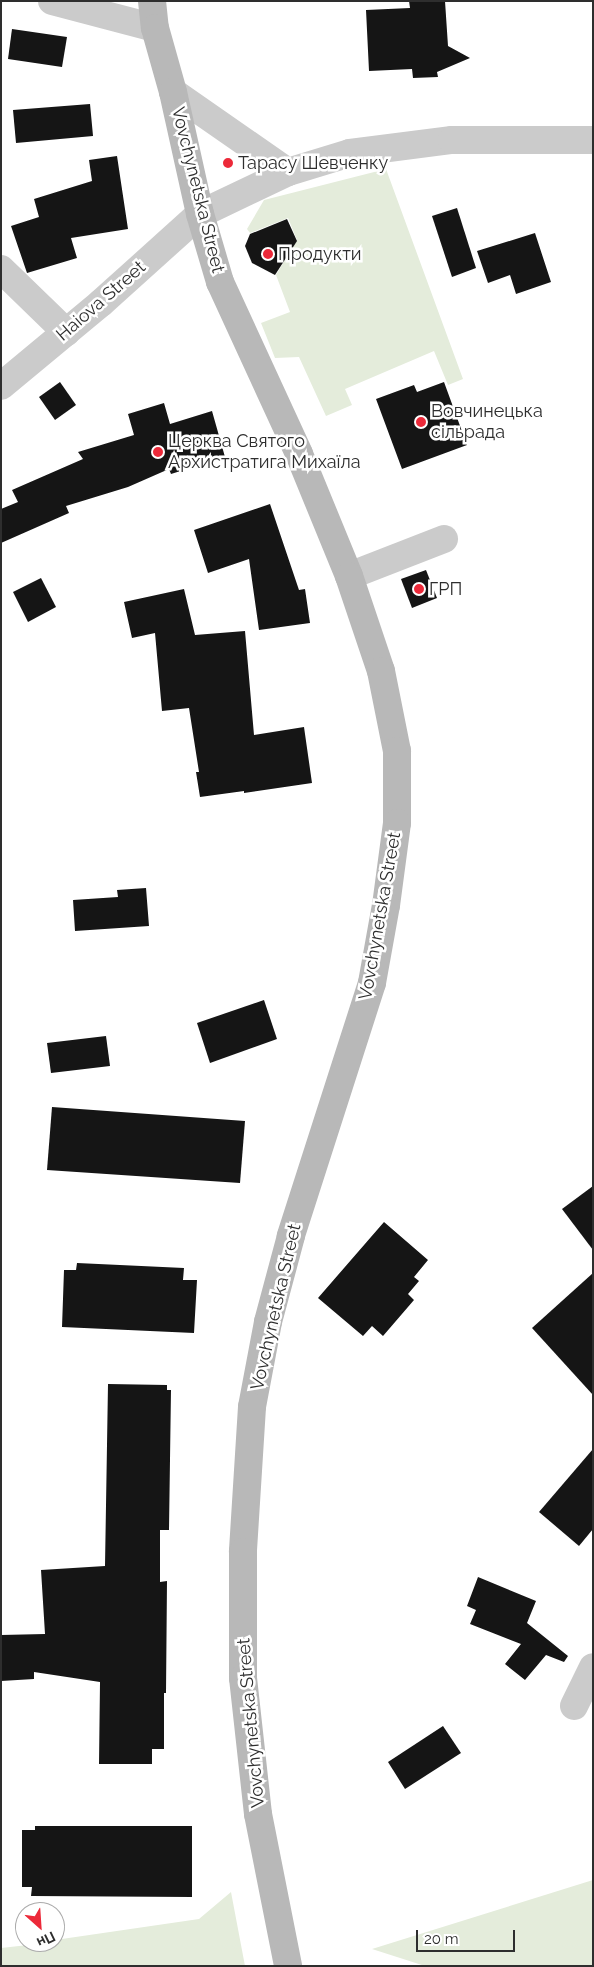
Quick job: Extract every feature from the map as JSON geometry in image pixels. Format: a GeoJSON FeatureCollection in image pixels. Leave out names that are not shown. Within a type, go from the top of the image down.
{"type":"FeatureCollection","features":[{"type":"Feature","properties":{"kind":"street"},"geometry":{"type":"LineString","coordinates":[[52,1],[155,28]]}},
{"type":"Feature","properties":{"kind":"street","name":"Vovchynetska Street"},"geometry":{"type":"LineString","coordinates":[[152,1],[155,28],[174,92],[200,214],[220,282],[299,454],[349,576],[381,671],[397,751],[397,823],[386,905],[372,983],[291,1236],[268,1322],[252,1407],[243,1552],[243,1678],[258,1814],[288,1966]]}},
{"type":"Feature","properties":{"kind":"street"},"geometry":{"type":"LineString","coordinates":[[174,92],[288,172]]}},
{"type":"Feature","properties":{"kind":"street","name":"Haiova Street"},"geometry":{"type":"LineString","coordinates":[[1,386],[66,332],[200,214],[288,172],[350,153],[452,140],[593,140]]}},
{"type":"Feature","properties":{"kind":"street"},"geometry":{"type":"LineString","coordinates":[[1,269],[66,332]]}},
{"type":"Feature","properties":{"kind":"street"},"geometry":{"type":"LineString","coordinates":[[349,576],[444,539]]}},
{"type":"Feature","properties":{"kind":"street"},"geometry":{"type":"LineString","coordinates":[[574,1706],[593,1667]]}},
{"type":"Feature","properties":{"kind":"green space"},"geometry":{"type":"Polygon","coordinates":[[[386,169],[463,379],[448,385],[434,351],[345,389],[352,405],[326,416],[299,357],[275,358],[261,323],[290,312],[276,275],[297,240],[288,218],[250,233],[247,229],[264,200],[386,169]]]}},
{"type":"Feature","properties":{"kind":"green space"},"geometry":{"type":"Polygon","coordinates":[[[593,1880],[593,1966],[425,1966],[372,1949],[593,1880]]]}},
{"type":"Feature","properties":{"kind":"green space"},"geometry":{"type":"Polygon","coordinates":[[[231,1892],[245,1966],[1,1966],[1,1948],[15,1946],[15,1952],[65,1952],[65,1939],[199,1919],[231,1892]]]}},
{"type":"Feature","properties":{"kind":"building"},"geometry":{"type":"Polygon","coordinates":[[[409,1],[445,1],[448,46],[470,58],[437,72],[438,77],[413,78],[412,69],[369,71],[366,10],[410,8],[409,1]]]}},
{"type":"Feature","properties":{"kind":"building"},"geometry":{"type":"Polygon","coordinates":[[[12,29],[67,37],[62,67],[8,59],[12,29]]]}},
{"type":"Feature","properties":{"kind":"building"},"geometry":{"type":"Polygon","coordinates":[[[90,104],[93,136],[16,143],[13,110],[90,104]]]}},
{"type":"Feature","properties":{"kind":"building"},"geometry":{"type":"Polygon","coordinates":[[[117,156],[128,229],[71,238],[77,258],[27,273],[11,226],[39,217],[34,199],[92,181],[89,160],[117,156]]]}},
{"type":"Feature","properties":{"kind":"building"},"geometry":{"type":"Polygon","coordinates":[[[457,208],[476,268],[452,277],[432,216],[457,208]]]}},
{"type":"Feature","properties":{"kind":"building","name":"Продукти"},"geometry":{"type":"Polygon","coordinates":[[[287,219],[297,241],[275,275],[252,263],[245,246],[250,234],[287,219]]]}},
{"type":"Feature","properties":{"kind":"building"},"geometry":{"type":"Polygon","coordinates":[[[535,233],[551,282],[516,294],[510,275],[488,283],[477,251],[535,233]]]}},
{"type":"Feature","properties":{"kind":"building"},"geometry":{"type":"Polygon","coordinates":[[[60,382],[76,405],[55,420],[39,397],[60,382]]]}},
{"type":"Feature","properties":{"kind":"building","name":"Вовчинецька сільрада"},"geometry":{"type":"Polygon","coordinates":[[[444,382],[467,445],[402,469],[376,399],[414,385],[417,392],[444,382]]]}},
{"type":"Feature","properties":{"kind":"building"},"geometry":{"type":"Polygon","coordinates":[[[164,403],[170,424],[212,411],[225,457],[171,474],[169,469],[128,487],[66,506],[69,513],[1,543],[1,509],[18,502],[12,490],[83,459],[78,452],[134,435],[128,414],[164,403]]]}},
{"type":"Feature","properties":{"kind":"building"},"geometry":{"type":"Polygon","coordinates":[[[270,504],[299,590],[305,589],[310,623],[259,630],[249,559],[208,573],[194,530],[270,504]]]}},
{"type":"Feature","properties":{"kind":"building","name":"ГРП"},"geometry":{"type":"Polygon","coordinates":[[[426,570],[437,598],[412,608],[401,579],[426,570]]]}},
{"type":"Feature","properties":{"kind":"building"},"geometry":{"type":"Polygon","coordinates":[[[41,578],[56,607],[28,622],[13,592],[41,578]]]}},
{"type":"Feature","properties":{"kind":"building"},"geometry":{"type":"Polygon","coordinates":[[[184,589],[195,635],[245,631],[254,735],[304,727],[312,783],[200,797],[196,772],[199,772],[189,708],[162,711],[155,633],[132,638],[124,602],[184,589]]]}},
{"type":"Feature","properties":{"kind":"building"},"geometry":{"type":"Polygon","coordinates":[[[146,888],[149,926],[75,931],[73,900],[118,897],[117,890],[146,888]]]}},
{"type":"Feature","properties":{"kind":"building"},"geometry":{"type":"Polygon","coordinates":[[[264,1000],[277,1039],[210,1063],[197,1023],[264,1000]]]}},
{"type":"Feature","properties":{"kind":"building"},"geometry":{"type":"Polygon","coordinates":[[[106,1036],[110,1066],[51,1073],[47,1043],[106,1036]]]}},
{"type":"Feature","properties":{"kind":"building"},"geometry":{"type":"Polygon","coordinates":[[[52,1107],[245,1121],[240,1183],[47,1170],[52,1107]]]}},
{"type":"Feature","properties":{"kind":"building"},"geometry":{"type":"Polygon","coordinates":[[[593,1186],[593,1250],[562,1209],[593,1186]]]}},
{"type":"Feature","properties":{"kind":"building"},"geometry":{"type":"Polygon","coordinates":[[[384,1222],[428,1260],[414,1277],[419,1281],[408,1294],[414,1300],[383,1336],[372,1326],[363,1336],[318,1298],[384,1222]]]}},
{"type":"Feature","properties":{"kind":"building"},"geometry":{"type":"Polygon","coordinates":[[[77,1263],[184,1268],[183,1280],[197,1280],[194,1333],[62,1327],[64,1270],[76,1270],[77,1263]]]}},
{"type":"Feature","properties":{"kind":"building"},"geometry":{"type":"Polygon","coordinates":[[[593,1273],[593,1395],[532,1328],[593,1273]]]}},
{"type":"Feature","properties":{"kind":"building"},"geometry":{"type":"Polygon","coordinates":[[[108,1384],[167,1385],[167,1390],[171,1390],[169,1530],[160,1530],[160,1582],[167,1581],[164,1749],[152,1749],[152,1764],[99,1764],[100,1682],[34,1672],[34,1679],[1,1681],[1,1635],[45,1634],[41,1570],[105,1566],[108,1384]]]}},
{"type":"Feature","properties":{"kind":"building"},"geometry":{"type":"Polygon","coordinates":[[[593,1449],[593,1529],[579,1546],[539,1512],[593,1449]]]}},
{"type":"Feature","properties":{"kind":"building"},"geometry":{"type":"Polygon","coordinates":[[[478,1577],[536,1601],[527,1623],[568,1656],[564,1662],[546,1655],[525,1680],[505,1664],[521,1644],[470,1624],[476,1610],[467,1606],[478,1577]]]}},
{"type":"Feature","properties":{"kind":"building"},"geometry":{"type":"Polygon","coordinates":[[[443,1726],[461,1753],[405,1789],[388,1762],[443,1726]]]}},
{"type":"Feature","properties":{"kind":"building"},"geometry":{"type":"Polygon","coordinates":[[[35,1826],[192,1826],[192,1897],[31,1896],[32,1887],[22,1887],[22,1830],[35,1830],[35,1826]]]}},
{"type":"Feature","properties":{"kind":"place","name":"Тарасу Шевченку"},"geometry":{"type":"Point","coordinates":[228,163]}},
{"type":"Feature","properties":{"kind":"place","name":"Продукти"},"geometry":{"type":"Point","coordinates":[268,254]}},
{"type":"Feature","properties":{"kind":"place","name":"Вовчинецька сільрада"},"geometry":{"type":"Point","coordinates":[421,422]}},
{"type":"Feature","properties":{"kind":"place","name":"Церква Святого Архистратига Михаїла"},"geometry":{"type":"Point","coordinates":[158,452]}},
{"type":"Feature","properties":{"kind":"place","name":"ГРП"},"geometry":{"type":"Point","coordinates":[419,589]}}]}
